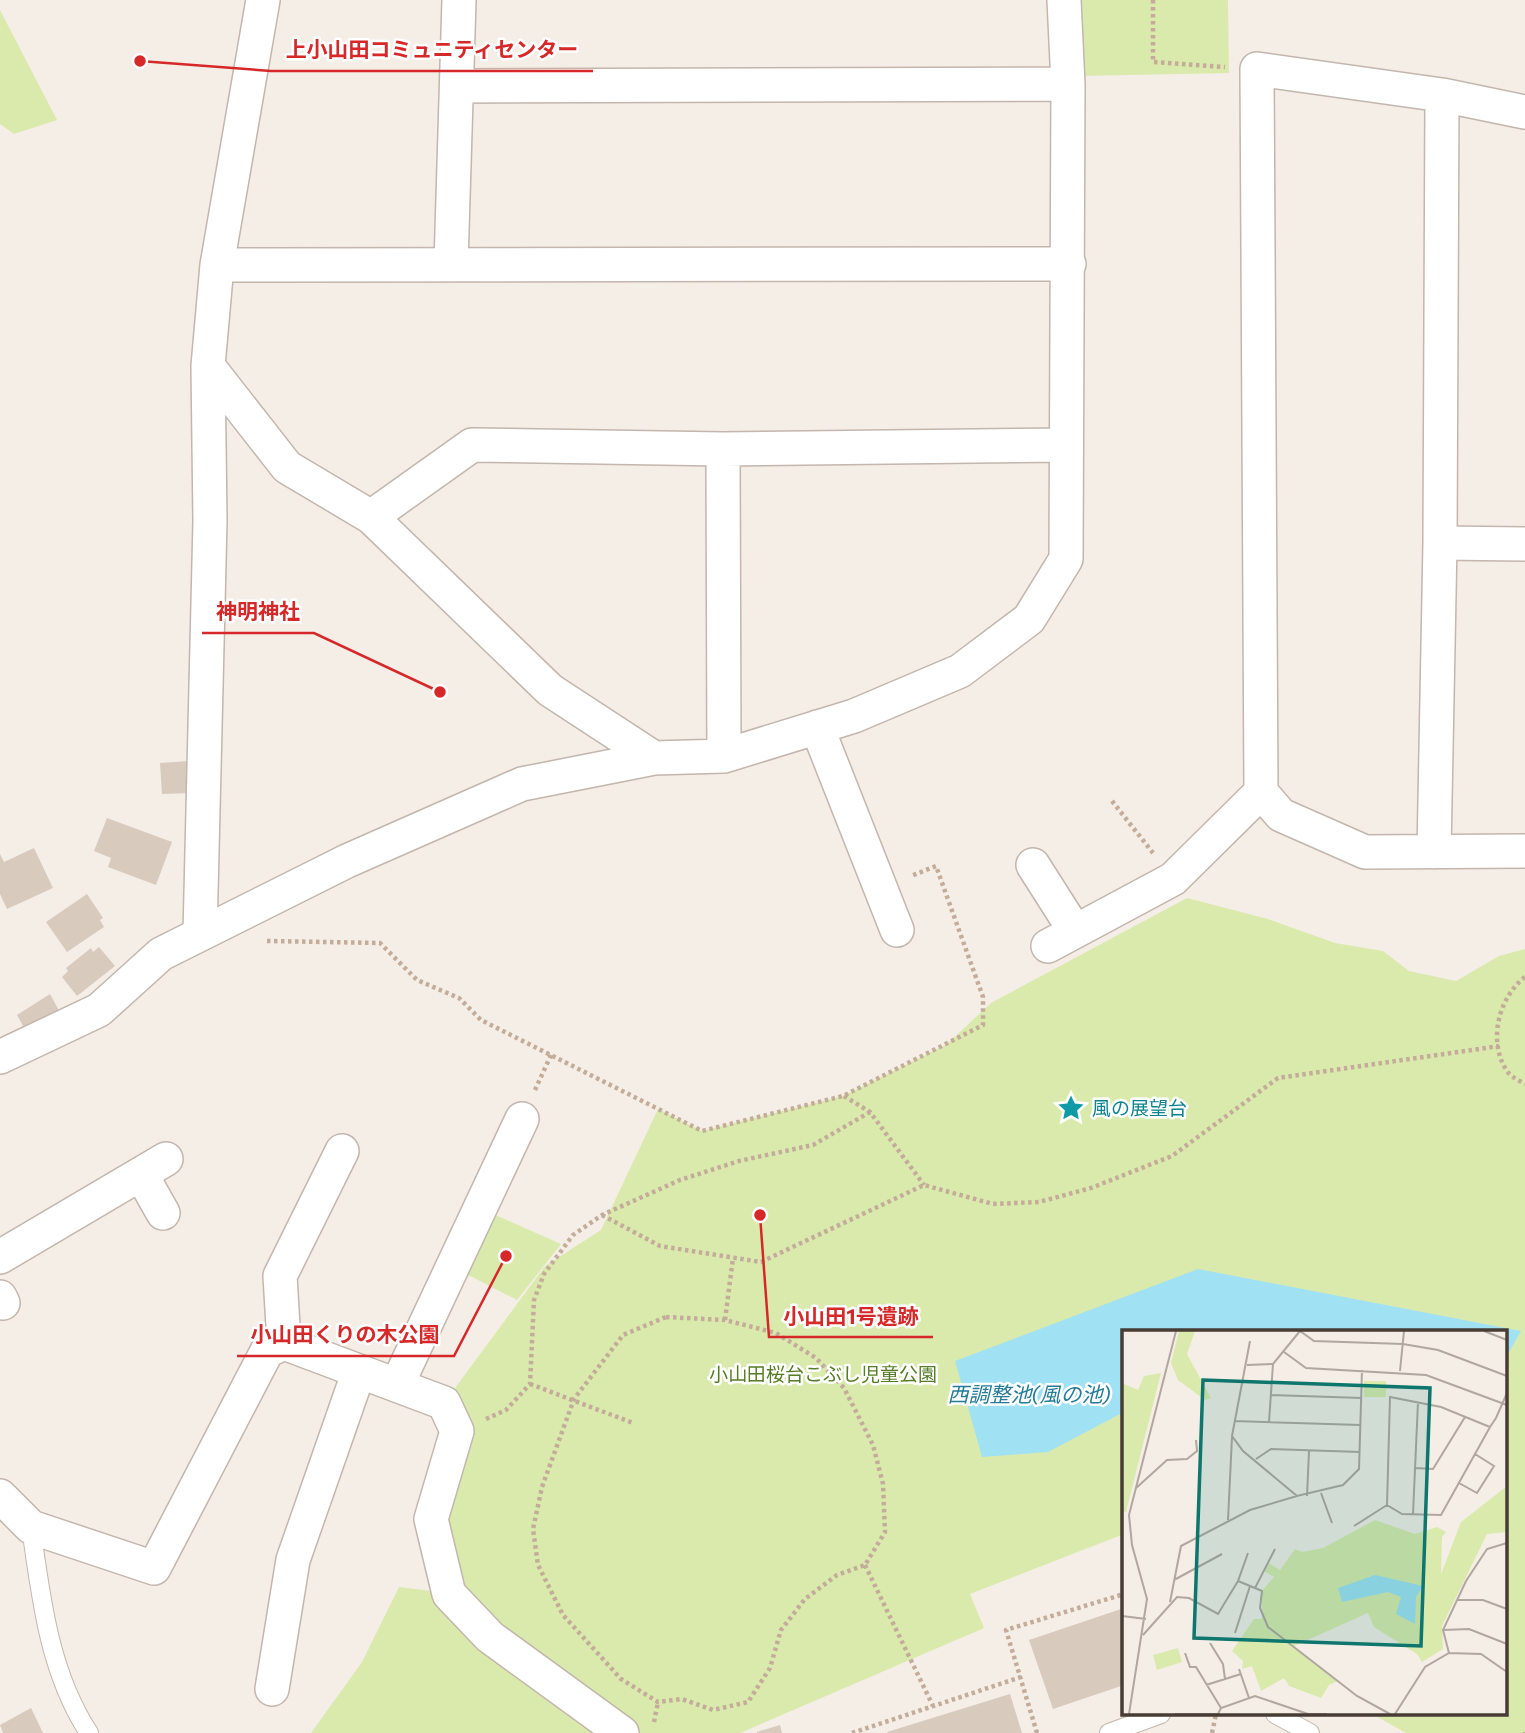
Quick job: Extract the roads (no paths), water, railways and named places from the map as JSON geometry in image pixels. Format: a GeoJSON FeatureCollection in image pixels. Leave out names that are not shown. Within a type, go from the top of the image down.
{"type":"FeatureCollection","features":[{"type":"Feature","properties":{"kind":"street"},"geometry":{"type":"LineString","coordinates":[[200,934],[210,521],[208,366],[217,265],[263,0]]}},
{"type":"Feature","properties":{"kind":"street"},"geometry":{"type":"LineString","coordinates":[[451,264],[459,0]]}},
{"type":"Feature","properties":{"kind":"street"},"geometry":{"type":"LineString","coordinates":[[0,1058],[99,1010],[161,954],[347,861],[522,783],[654,758],[724,756],[854,716],[960,671],[1029,619],[1066,559],[1069,264],[1068,84],[1064,0]]}},
{"type":"Feature","properties":{"kind":"street"},"geometry":{"type":"LineString","coordinates":[[1525,112],[1443,95],[1257,69],[1261,792],[1281,816],[1366,852],[1525,852]]}},
{"type":"Feature","properties":{"kind":"street"},"geometry":{"type":"LineString","coordinates":[[457,86],[1068,84]]}},
{"type":"Feature","properties":{"kind":"street"},"geometry":{"type":"LineString","coordinates":[[1434,852],[1440,543],[1443,95]]}},
{"type":"Feature","properties":{"kind":"street"},"geometry":{"type":"LineString","coordinates":[[217,265],[1069,264]]}},
{"type":"Feature","properties":{"kind":"street"},"geometry":{"type":"LineString","coordinates":[[208,366],[287,467],[371,517],[550,690],[654,758]]}},
{"type":"Feature","properties":{"kind":"street"},"geometry":{"type":"LineString","coordinates":[[371,517],[472,445],[723,449],[1066,445]]}},
{"type":"Feature","properties":{"kind":"street"},"geometry":{"type":"LineString","coordinates":[[723,449],[724,756]]}},
{"type":"Feature","properties":{"kind":"street"},"geometry":{"type":"LineString","coordinates":[[1440,543],[1525,544]]}},
{"type":"Feature","properties":{"kind":"street"},"geometry":{"type":"LineString","coordinates":[[817,727],[897,930]]}},
{"type":"Feature","properties":{"kind":"street"},"geometry":{"type":"LineString","coordinates":[[1033,865],[1062,939],[1173,879],[1261,792]]}},
{"type":"Feature","properties":{"kind":"street"},"geometry":{"type":"LineString","coordinates":[[397,1385],[522,1119]]}},
{"type":"Feature","properties":{"kind":"street"},"geometry":{"type":"LineString","coordinates":[[284,1343],[280,1276],[342,1151]]}},
{"type":"Feature","properties":{"kind":"street"},"geometry":{"type":"LineString","coordinates":[[0,1257],[154,1167],[163,1213]]}},
{"type":"Feature","properties":{"kind":"street"},"geometry":{"type":"LineString","coordinates":[[0,1496],[31,1527],[154,1568],[267,1351],[284,1343],[397,1385],[444,1404],[457,1430],[431,1518],[449,1594],[491,1637],[622,1733]]}},
{"type":"Feature","properties":{"kind":"street"},"geometry":{"type":"LineString","coordinates":[[272,1689],[293,1560],[359,1371]]}},
{"type":"Feature","properties":{"kind":"lane"},"geometry":{"type":"LineString","coordinates":[[31,1527],[45,1625],[73,1709],[89,1733]]}},
{"type":"Feature","properties":{"kind":"lane"},"geometry":{"type":"LineString","coordinates":[[1109,1733],[1156,1716]]}},
{"type":"Feature","properties":{"kind":"lane"},"geometry":{"type":"LineString","coordinates":[[1279,1716],[1310,1733]]}},
{"type":"Feature","properties":{"kind":"water","name":"西調整池(風の池)"},"geometry":{"type":"Polygon","coordinates":[[[1198,1269],[1521,1331],[1508,1354],[1508,1330],[1122,1330],[1122,1413],[1048,1452],[982,1457],[955,1361],[1198,1269]]]}},
{"type":"Feature","properties":{"kind":"place","name":"上小山田コミュニティセンター"},"geometry":{"type":"Point","coordinates":[140,61]}},
{"type":"Feature","properties":{"kind":"place","name":"神明神社"},"geometry":{"type":"Point","coordinates":[440,692]}},
{"type":"Feature","properties":{"kind":"place","name":"風の展望台"},"geometry":{"type":"Point","coordinates":[1071,1108]}},
{"type":"Feature","properties":{"kind":"place","name":"小山田1号遺跡"},"geometry":{"type":"Point","coordinates":[760,1215]}},
{"type":"Feature","properties":{"kind":"place","name":"小山田くりの木公園"},"geometry":{"type":"Point","coordinates":[506,1256]}},
{"type":"Feature","properties":{"kind":"park label","name":"小山田桜台こぶし児童公園"},"geometry":{"type":"Point","coordinates":[823,1374]}}]}
